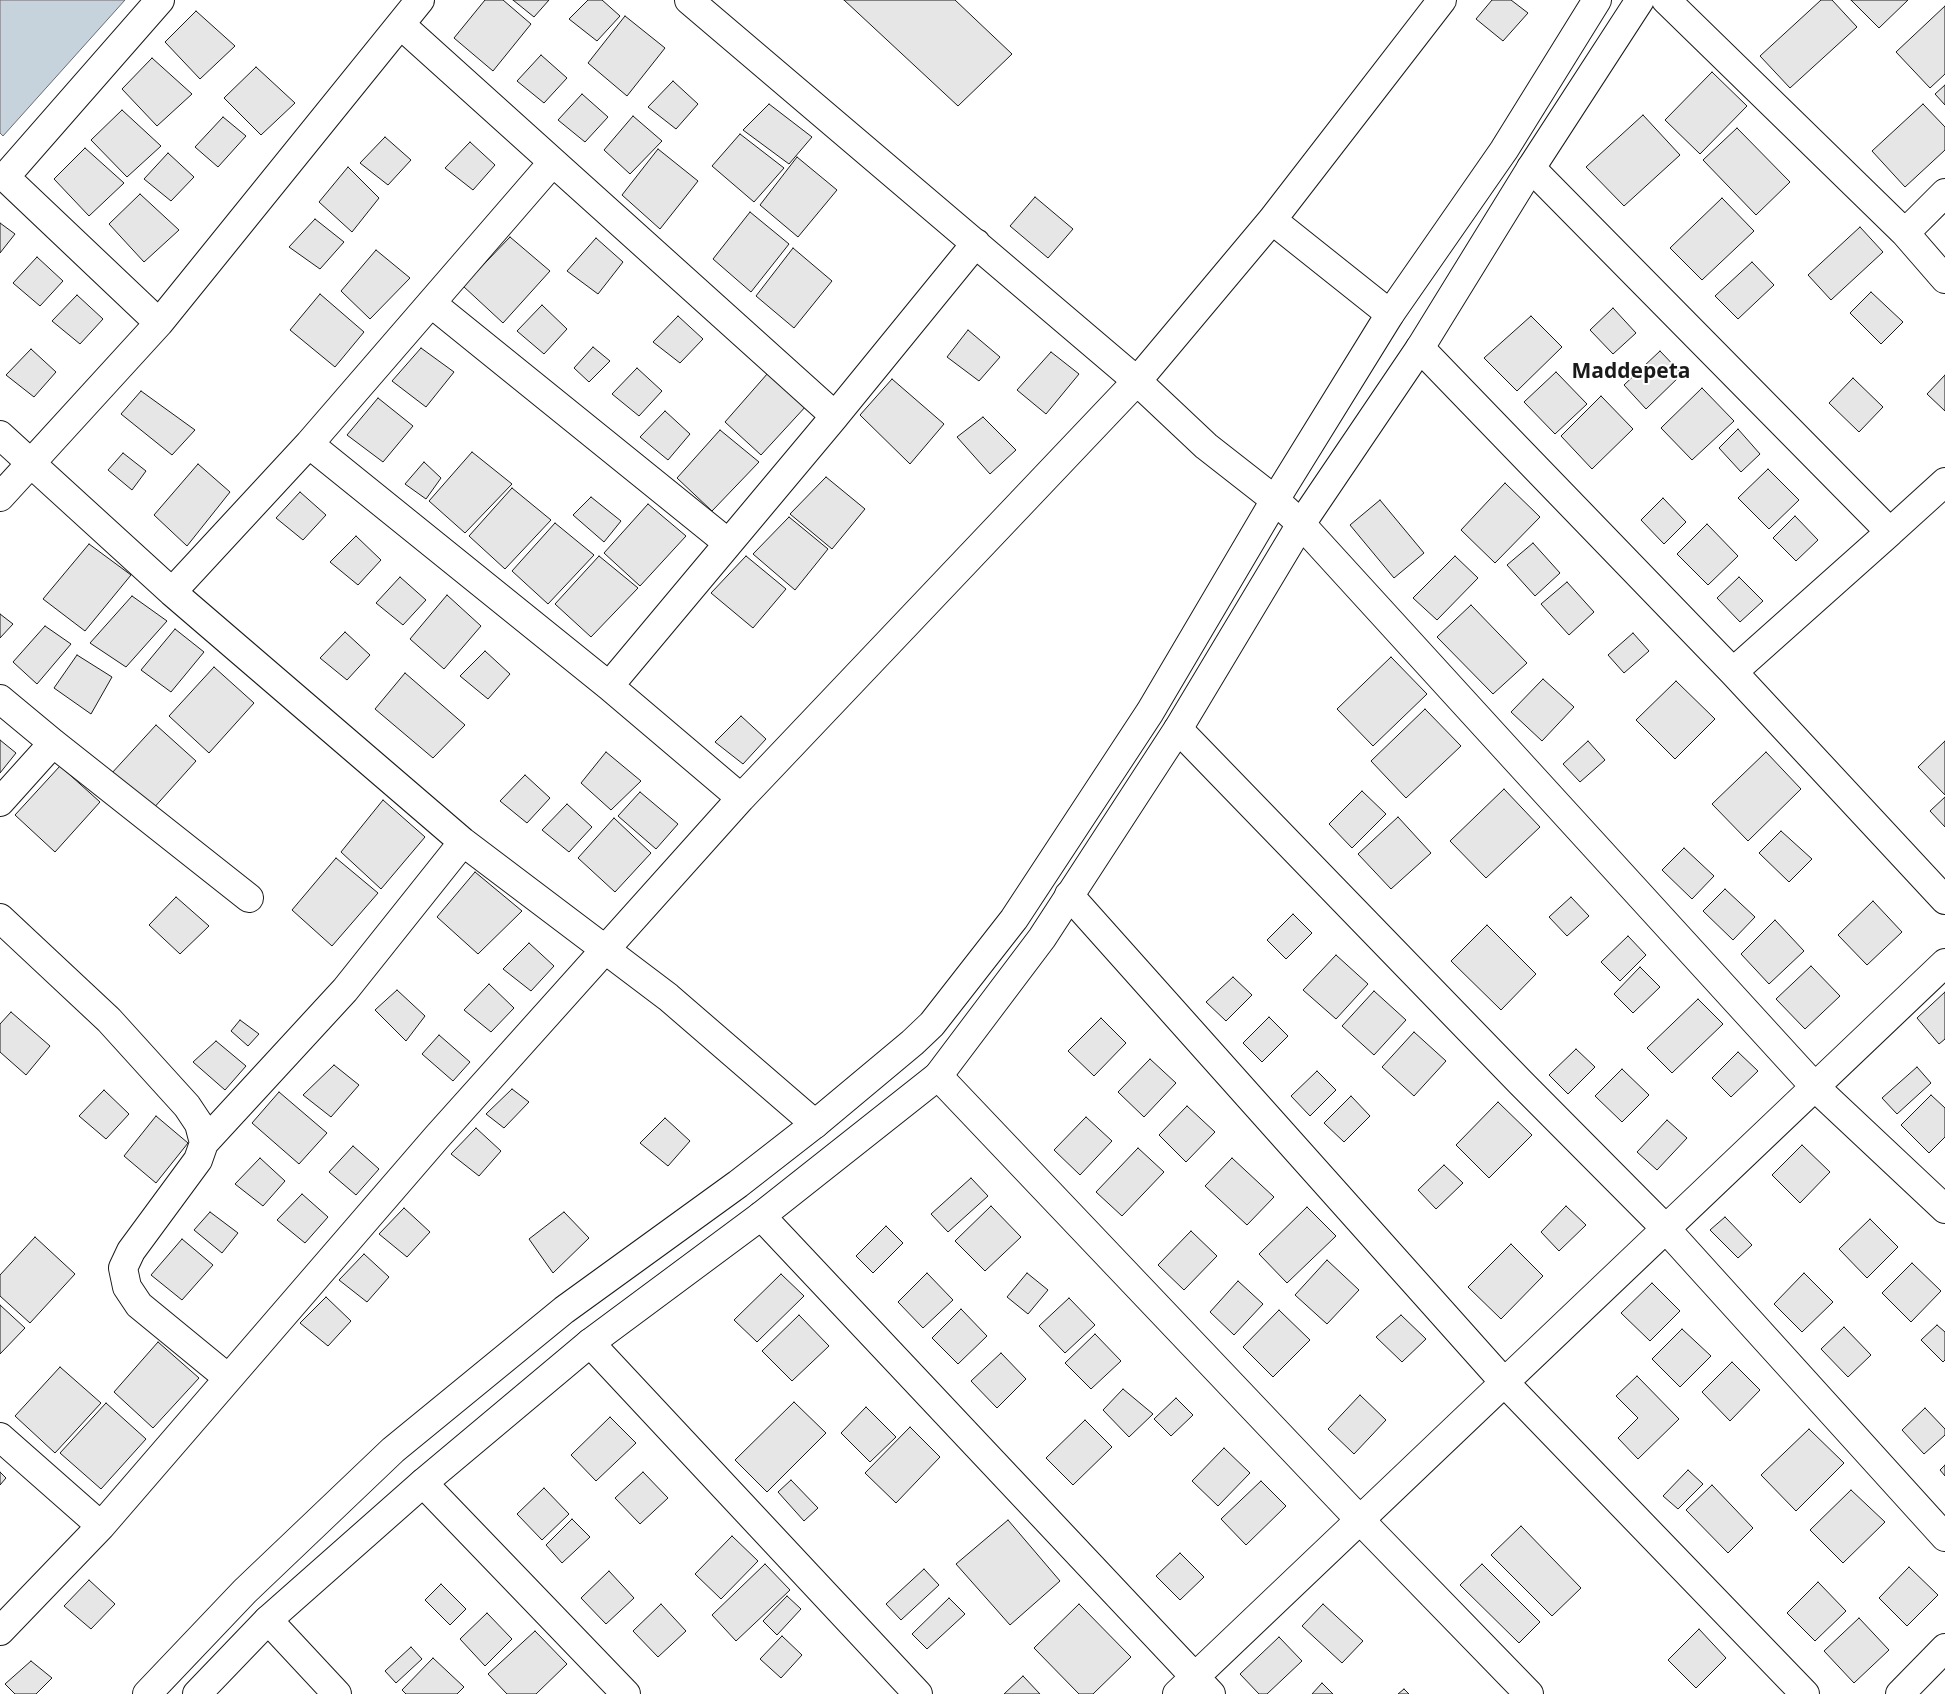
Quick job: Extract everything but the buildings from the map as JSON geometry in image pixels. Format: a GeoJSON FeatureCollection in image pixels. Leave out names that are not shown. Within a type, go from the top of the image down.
{"type":"FeatureCollection","features":[{"type":"Feature","properties":{"kind":"street"},"geometry":{"type":"LineString","coordinates":[[158,323],[2,175],[160,0]]}},
{"type":"Feature","properties":{"kind":"street"},"geometry":{"type":"LineString","coordinates":[[0,497],[158,323],[420,0]]}},
{"type":"Feature","properties":{"kind":"street"},"geometry":{"type":"LineString","coordinates":[[690,0],[1137,381],[1206,446],[1275,500],[1301,524],[1815,1087],[1945,1208]]}},
{"type":"Feature","properties":{"kind":"street"},"geometry":{"type":"LineString","coordinates":[[0,1631],[101,1526],[437,1138],[741,798],[1282,228],[1442,0]]}},
{"type":"Feature","properties":{"kind":"street"},"geometry":{"type":"LineString","coordinates":[[147,1694],[245,1591],[393,1450],[564,1310],[738,1184],[814,1124],[912,1043],[932,1024],[1014,919],[1150,712],[1275,500],[1390,314],[1504,150],[1596,0]]}},
{"type":"Feature","properties":{"kind":"street"},"geometry":{"type":"LineString","coordinates":[[197,1694],[268,1620],[423,1482],[590,1344],[761,1216],[938,1076],[1042,938],[1178,729],[1301,524],[1420,348],[1531,168],[1640,0]]}},
{"type":"Feature","properties":{"kind":"street"},"geometry":{"type":"LineString","coordinates":[[1666,0],[1905,233],[1945,279]]}},
{"type":"Feature","properties":{"kind":"street"},"geometry":{"type":"LineString","coordinates":[[401,25],[834,416]]}},
{"type":"Feature","properties":{"kind":"street"},"geometry":{"type":"LineString","coordinates":[[172,592],[310,444],[553,162]]}},
{"type":"Feature","properties":{"kind":"street"},"geometry":{"type":"LineString","coordinates":[[1531,168],[1890,532]]}},
{"type":"Feature","properties":{"kind":"street"},"geometry":{"type":"LineString","coordinates":[[1905,233],[1945,193]]}},
{"type":"Feature","properties":{"kind":"street"},"geometry":{"type":"LineString","coordinates":[[1282,228],[1390,314]]}},
{"type":"Feature","properties":{"kind":"street"},"geometry":{"type":"LineString","coordinates":[[609,686],[976,243]]}},
{"type":"Feature","properties":{"kind":"street"},"geometry":{"type":"LineString","coordinates":[[431,303],[728,543]]}},
{"type":"Feature","properties":{"kind":"street"},"geometry":{"type":"LineString","coordinates":[[1420,348],[1732,672],[1945,900]]}},
{"type":"Feature","properties":{"kind":"street"},"geometry":{"type":"LineString","coordinates":[[0,435],[172,592],[463,842],[668,997],[814,1124]]}},
{"type":"Feature","properties":{"kind":"street"},"geometry":{"type":"LineString","coordinates":[[310,444],[609,686],[741,798]]}},
{"type":"Feature","properties":{"kind":"street"},"geometry":{"type":"LineString","coordinates":[[1732,672],[1945,482]]}},
{"type":"Feature","properties":{"kind":"street"},"geometry":{"type":"LineString","coordinates":[[0,699],[52,744],[249,898]]}},
{"type":"Feature","properties":{"kind":"street"},"geometry":{"type":"LineString","coordinates":[[1178,729],[1514,1076],[1666,1229],[1945,1537]]}},
{"type":"Feature","properties":{"kind":"street"},"geometry":{"type":"LineString","coordinates":[[0,802],[52,744]]}},
{"type":"Feature","properties":{"kind":"street"},"geometry":{"type":"LineString","coordinates":[[228,1378],[139,1305],[127,1287],[123,1268],[131,1250],[198,1160],[204,1143],[345,990],[463,842]]}},
{"type":"Feature","properties":{"kind":"street"},"geometry":{"type":"LineString","coordinates":[[1069,895],[1504,1382],[1805,1694]]}},
{"type":"Feature","properties":{"kind":"street"},"geometry":{"type":"LineString","coordinates":[[0,918],[109,1020],[187,1106],[199,1124],[204,1143]]}},
{"type":"Feature","properties":{"kind":"street"},"geometry":{"type":"LineString","coordinates":[[761,1216],[1195,1688],[1360,1520],[1945,963]]}},
{"type":"Feature","properties":{"kind":"street"},"geometry":{"type":"LineString","coordinates":[[938,1076],[1360,1520],[1529,1694]]}},
{"type":"Feature","properties":{"kind":"street"},"geometry":{"type":"LineString","coordinates":[[590,1344],[918,1694]]}},
{"type":"Feature","properties":{"kind":"street"},"geometry":{"type":"LineString","coordinates":[[0,1437],[101,1526]]}},
{"type":"Feature","properties":{"kind":"street"},"geometry":{"type":"LineString","coordinates":[[423,1482],[626,1694]]}},
{"type":"Feature","properties":{"kind":"street"},"geometry":{"type":"LineString","coordinates":[[268,1620],[337,1694]]}},
{"type":"Feature","properties":{"kind":"street"},"geometry":{"type":"LineString","coordinates":[[1900,1694],[1945,1648]]}},
{"type":"Feature","properties":{"kind":"shaded area"},"geometry":{"type":"Polygon","coordinates":[[[0,0],[125,0],[3,136],[0,133],[0,0]]]}},
{"type":"Feature","properties":{"kind":"district","name":"Maddepeta"},"geometry":{"type":"Point","coordinates":[1631,372]}}]}
